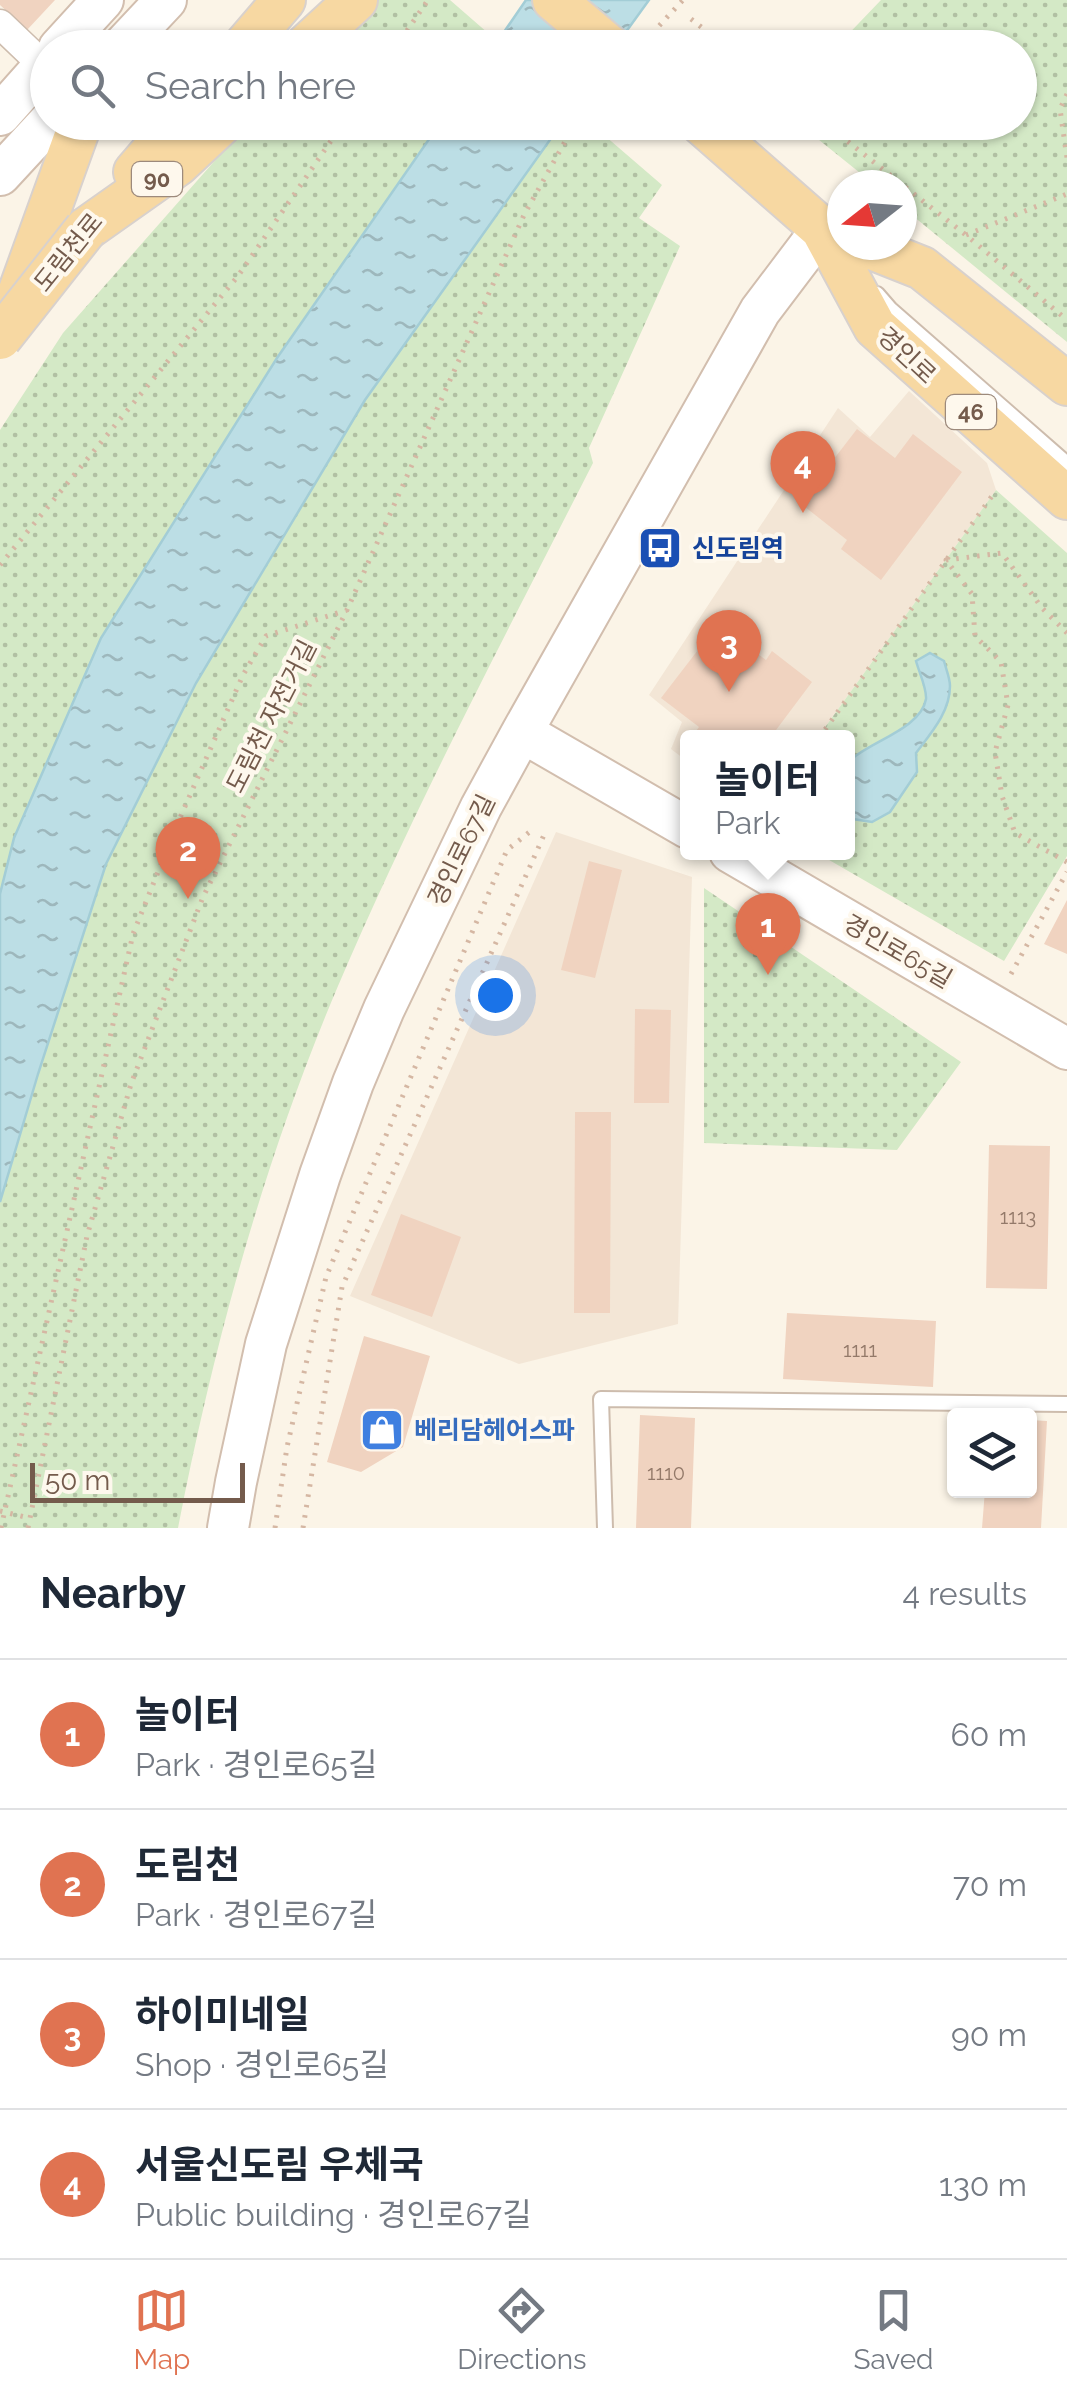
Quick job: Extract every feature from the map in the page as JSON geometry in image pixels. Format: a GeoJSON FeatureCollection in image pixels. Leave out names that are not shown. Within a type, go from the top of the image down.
{"type":"FeatureCollection","features":[{"type":"Feature","properties":{"kind":"main road"},"geometry":{"type":"LineString","coordinates":[[258,30],[284,0]]}},
{"type":"Feature","properties":{"kind":"main road"},"geometry":{"type":"LineString","coordinates":[[324,30],[356,0]]}},
{"type":"Feature","properties":{"kind":"main road"},"geometry":{"type":"LineString","coordinates":[[554,0],[590,30]]}},
{"type":"Feature","properties":{"kind":"main road"},"geometry":{"type":"LineString","coordinates":[[0,342],[74,140]]}},
{"type":"Feature","properties":{"kind":"main road","name":"도림천로"},"geometry":{"type":"LineString","coordinates":[[0,342],[86,229],[163,140]]}},
{"type":"Feature","properties":{"kind":"main road","name":"90"},"geometry":{"type":"LineString","coordinates":[[86,229],[178,164],[204,140]]}},
{"type":"Feature","properties":{"kind":"main road","name":"경인로"},"geometry":{"type":"LineString","coordinates":[[721,140],[827,229]]}},
{"type":"Feature","properties":{"kind":"main road","name":"경인로"},"geometry":{"type":"LineString","coordinates":[[844,260],[875,328],[1067,498]]}},
{"type":"Feature","properties":{"kind":"main road"},"geometry":{"type":"LineString","coordinates":[[902,260],[922,268],[1067,384]]}},
{"type":"Feature","properties":{"kind":"street"},"geometry":{"type":"LineString","coordinates":[[76,30],[103,0]]}},
{"type":"Feature","properties":{"kind":"street"},"geometry":{"type":"LineString","coordinates":[[138,30],[166,0]]}},
{"type":"Feature","properties":{"kind":"street"},"geometry":{"type":"LineString","coordinates":[[0,24],[30,44]]}},
{"type":"Feature","properties":{"kind":"street"},"geometry":{"type":"LineString","coordinates":[[0,115],[30,81]]}},
{"type":"Feature","properties":{"kind":"street"},"geometry":{"type":"LineString","coordinates":[[0,175],[32,140]]}},
{"type":"Feature","properties":{"kind":"street","name":"경인로67길"},"geometry":{"type":"LineString","coordinates":[[228,1528],[266,1344],[353,1082],[384,1009],[522,732],[760,311],[827,238]]}},
{"type":"Feature","properties":{"kind":"street"},"geometry":{"type":"LineString","coordinates":[[522,732],[680,823]]}},
{"type":"Feature","properties":{"kind":"street","name":"경인로65길"},"geometry":{"type":"LineString","coordinates":[[744,860],[1067,1049]]}},
{"type":"Feature","properties":{"kind":"lane"},"geometry":{"type":"LineString","coordinates":[[853,260],[890,309],[1067,464]]}},
{"type":"Feature","properties":{"kind":"lane"},"geometry":{"type":"LineString","coordinates":[[605,1528],[602,1399],[1067,1404]]}},
{"type":"Feature","properties":{"kind":"path"},"geometry":{"type":"LineString","coordinates":[[407,30],[428,0]]}},
{"type":"Feature","properties":{"kind":"path"},"geometry":{"type":"LineString","coordinates":[[656,30],[683,0]]}},
{"type":"Feature","properties":{"kind":"path"},"geometry":{"type":"LineString","coordinates":[[692,19],[706,30]]}},
{"type":"Feature","properties":{"kind":"path"},"geometry":{"type":"LineString","coordinates":[[1067,94],[1060,109],[1067,158]]}},
{"type":"Feature","properties":{"kind":"path"},"geometry":{"type":"LineString","coordinates":[[0,565],[238,276],[332,140]]}},
{"type":"Feature","properties":{"kind":"path","name":"도림천 자전거길"},"geometry":{"type":"LineString","coordinates":[[28,1528],[87,1236],[132,1084],[203,897],[347,610],[524,215],[566,140]]}},
{"type":"Feature","properties":{"kind":"path"},"geometry":{"type":"LineString","coordinates":[[846,140],[1067,320]]}},
{"type":"Feature","properties":{"kind":"path"},"geometry":{"type":"LineString","coordinates":[[966,235],[1067,194]]}},
{"type":"Feature","properties":{"kind":"path"},"geometry":{"type":"LineString","coordinates":[[825,730],[992,496]]}},
{"type":"Feature","properties":{"kind":"path"},"geometry":{"type":"LineString","coordinates":[[946,560],[1002,553],[1042,608],[1067,633]]}},
{"type":"Feature","properties":{"kind":"path"},"geometry":{"type":"LineString","coordinates":[[946,560],[972,594],[974,636],[1002,662],[1008,705],[995,752],[1002,796],[1015,833],[1067,862]]}},
{"type":"Feature","properties":{"kind":"path"},"geometry":{"type":"LineString","coordinates":[[1,1528],[134,934],[243,675],[266,636],[347,610]]}},
{"type":"Feature","properties":{"kind":"path"},"geometry":{"type":"LineString","coordinates":[[275,1528],[287,1447],[326,1277],[508,850],[532,830]]}},
{"type":"Feature","properties":{"kind":"path"},"geometry":{"type":"LineString","coordinates":[[302,1528],[342,1287],[544,836]]}},
{"type":"Feature","properties":{"kind":"path"},"geometry":{"type":"LineString","coordinates":[[1010,974],[1067,872]]}},
{"type":"Feature","properties":{"kind":"path"},"geometry":{"type":"LineString","coordinates":[[2,1511],[29,1518]]}},
{"type":"Feature","properties":{"kind":"shaded area"},"geometry":{"type":"Polygon","coordinates":[[[909,391],[987,463],[996,490],[823,730],[680,730],[680,756],[671,749],[682,722],[649,695],[838,408],[870,437],[909,391]]]}},
{"type":"Feature","properties":{"kind":"shaded area"},"geometry":{"type":"Polygon","coordinates":[[[556,832],[692,877],[678,1324],[519,1364],[350,1296],[556,832]]]}},
{"type":"Feature","properties":{"kind":"green space"},"geometry":{"type":"Polygon","coordinates":[[[355,0],[450,0],[484,30],[329,30],[355,0]]]}},
{"type":"Feature","properties":{"kind":"green space"},"geometry":{"type":"Polygon","coordinates":[[[881,0],[1067,0],[1067,342],[917,219],[917,170],[856,170],[819,140],[1037,140],[1037,30],[852,30],[881,0]]]}},
{"type":"Feature","properties":{"kind":"green space"},"geometry":{"type":"Polygon","coordinates":[[[233,140],[610,140],[662,185],[639,218],[680,246],[589,448],[593,463],[429,788],[311,1052],[264,1185],[225,1321],[178,1528],[0,1528],[0,430],[63,333],[233,140]]]}},
{"type":"Feature","properties":{"kind":"green space"},"geometry":{"type":"Polygon","coordinates":[[[996,490],[1067,553],[1067,856],[1004,961],[829,860],[855,860],[855,730],[823,730],[996,490]]]}},
{"type":"Feature","properties":{"kind":"green space"},"geometry":{"type":"Polygon","coordinates":[[[704,888],[961,1062],[897,1150],[704,1143],[704,888]]]}},
{"type":"Feature","properties":{"kind":"water"},"geometry":{"type":"Polygon","coordinates":[[[526,0],[649,0],[627,30],[505,30],[526,0]]]}},
{"type":"Feature","properties":{"kind":"water"},"geometry":{"type":"Polygon","coordinates":[[[428,140],[550,140],[365,400],[196,683],[106,864],[0,1202],[0,894],[14,838],[101,638],[277,358],[428,140]]]}},
{"type":"Feature","properties":{"kind":"water"},"geometry":{"type":"Polygon","coordinates":[[[930,653],[944,661],[950,683],[947,705],[916,753],[917,772],[890,812],[872,822],[855,819],[855,757],[904,727],[922,710],[926,695],[916,661],[930,653]]]}},
{"type":"Feature","properties":{"kind":"building"},"geometry":{"type":"Polygon","coordinates":[[[0,0],[55,0],[27,30],[0,5],[0,0]]]}},
{"type":"Feature","properties":{"kind":"building"},"geometry":{"type":"Polygon","coordinates":[[[857,429],[895,458],[913,434],[962,472],[881,580],[841,549],[847,540],[800,503],[857,429]]]}},
{"type":"Feature","properties":{"kind":"building"},"geometry":{"type":"Polygon","coordinates":[[[718,624],[766,660],[772,651],[812,682],[776,730],[697,730],[699,727],[661,698],[718,624]]]}},
{"type":"Feature","properties":{"kind":"building"},"geometry":{"type":"Polygon","coordinates":[[[589,861],[622,870],[595,978],[561,970],[589,861]]]}},
{"type":"Feature","properties":{"kind":"building"},"geometry":{"type":"Polygon","coordinates":[[[1067,900],[1067,954],[1044,944],[1067,900]]]}},
{"type":"Feature","properties":{"kind":"building"},"geometry":{"type":"Polygon","coordinates":[[[635,1009],[671,1010],[669,1103],[634,1103],[635,1009]]]}},
{"type":"Feature","properties":{"kind":"building"},"geometry":{"type":"Polygon","coordinates":[[[575,1112],[611,1112],[610,1313],[574,1313],[575,1112]]]}},
{"type":"Feature","properties":{"kind":"building"},"geometry":{"type":"Polygon","coordinates":[[[989,1145],[1050,1146],[1047,1289],[986,1288],[989,1145]]]}},
{"type":"Feature","properties":{"kind":"building"},"geometry":{"type":"Polygon","coordinates":[[[401,1214],[461,1237],[432,1317],[371,1295],[401,1214]]]}},
{"type":"Feature","properties":{"kind":"building"},"geometry":{"type":"Polygon","coordinates":[[[787,1313],[936,1321],[933,1387],[783,1379],[787,1313]]]}},
{"type":"Feature","properties":{"kind":"building"},"geometry":{"type":"Polygon","coordinates":[[[364,1336],[430,1356],[403,1447],[361,1472],[327,1462],[364,1336]]]}},
{"type":"Feature","properties":{"kind":"building"},"geometry":{"type":"Polygon","coordinates":[[[640,1415],[695,1418],[691,1528],[636,1528],[640,1415]]]}},
{"type":"Feature","properties":{"kind":"building"},"geometry":{"type":"Polygon","coordinates":[[[1037,1420],[1047,1421],[1041,1528],[982,1528],[984,1498],[1037,1498],[1037,1420]]]}},
{"type":"Feature","properties":{"kind":"place","name":"서울신도림 우체국"},"geometry":{"type":"Point","coordinates":[803,513]}},
{"type":"Feature","properties":{"kind":"place","name":"신도림역"},"geometry":{"type":"Point","coordinates":[660,548]}},
{"type":"Feature","properties":{"kind":"place","name":"하이미네일"},"geometry":{"type":"Point","coordinates":[729,692]}},
{"type":"Feature","properties":{"kind":"place","name":"도림천"},"geometry":{"type":"Point","coordinates":[188,899]}},
{"type":"Feature","properties":{"kind":"place","name":"놀이터"},"geometry":{"type":"Point","coordinates":[768,975]}},
{"type":"Feature","properties":{"kind":"place","name":"베리담헤어스파"},"geometry":{"type":"Point","coordinates":[382,1430]}}]}
